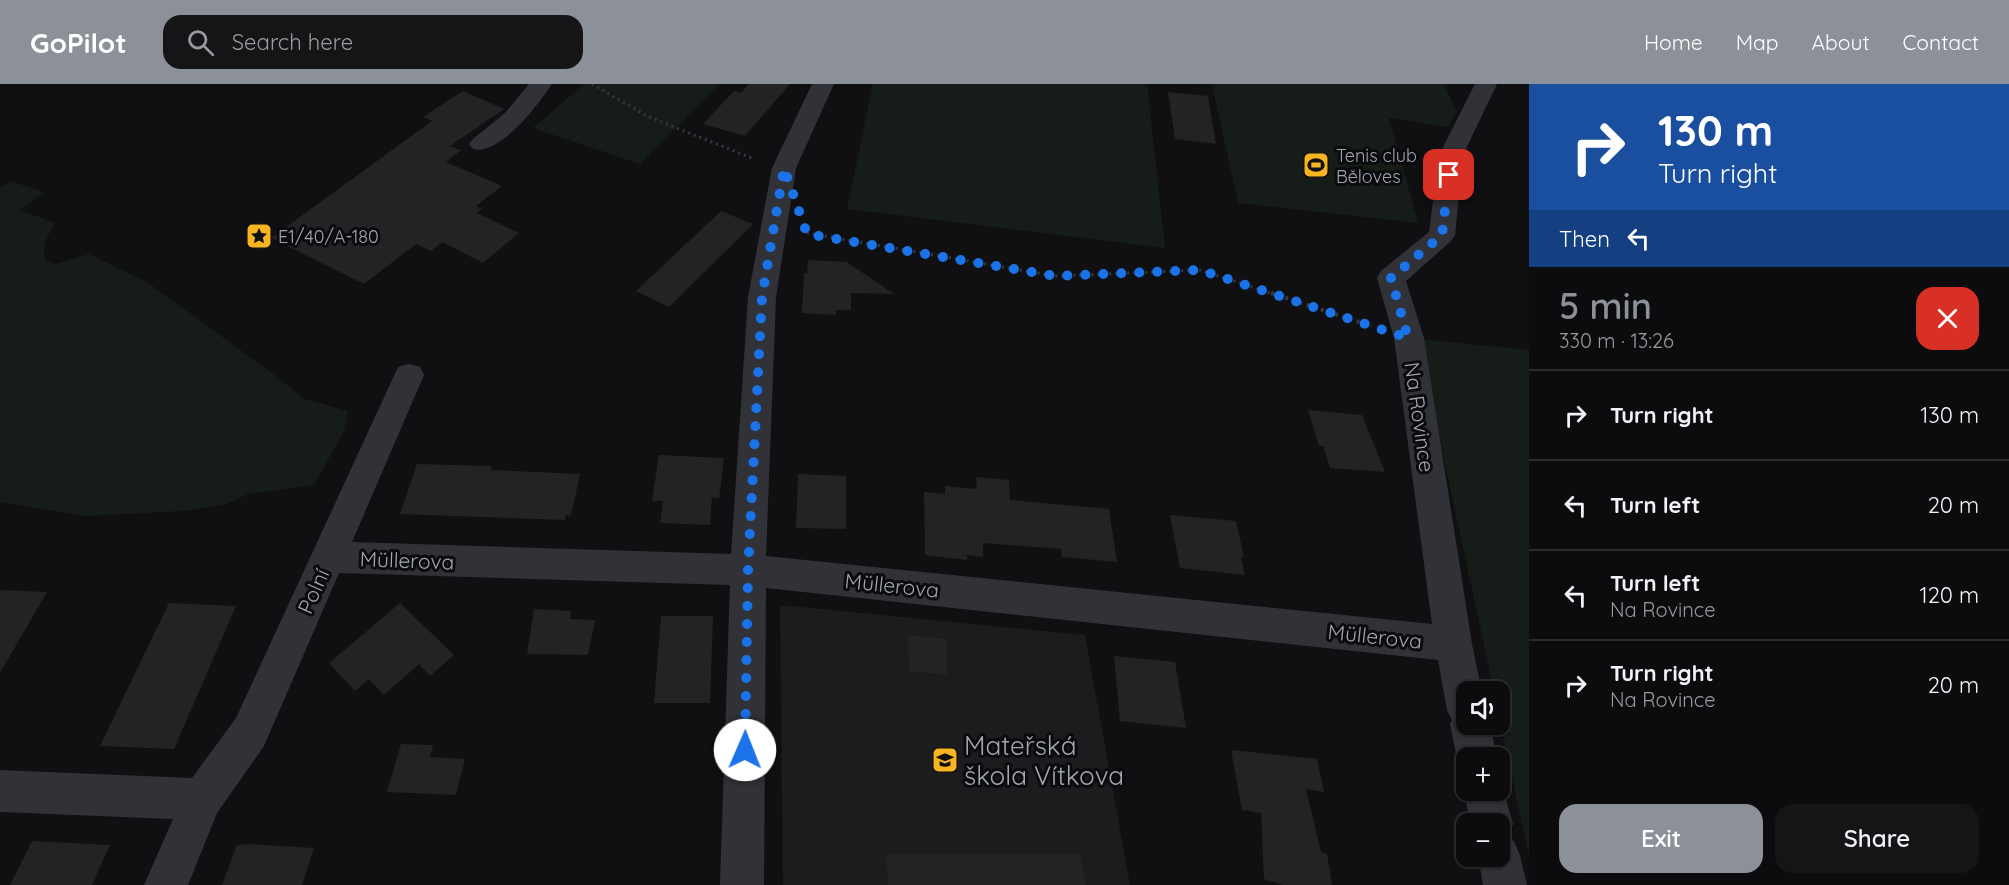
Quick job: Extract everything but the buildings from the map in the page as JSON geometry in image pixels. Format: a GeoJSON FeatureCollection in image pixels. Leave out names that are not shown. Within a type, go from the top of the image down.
{"type":"FeatureCollection","features":[{"type":"Feature","properties":{"kind":"street"},"geometry":{"type":"LineString","coordinates":[[481,144],[513,118],[541,84]]}},
{"type":"Feature","properties":{"kind":"street"},"geometry":{"type":"LineString","coordinates":[[742,885],[748,570],[762,297],[784,168],[823,84]]}},
{"type":"Feature","properties":{"kind":"street","name":"Na Rovince"},"geometry":{"type":"LineString","coordinates":[[1461,681],[1453,644],[1408,338],[1391,278],[1442,235],[1451,155],[1486,84]]}},
{"type":"Feature","properties":{"kind":"street","name":"Polní"},"geometry":{"type":"LineString","coordinates":[[166,885],[202,799],[250,732],[409,375]]}},
{"type":"Feature","properties":{"kind":"street","name":"Müllerova"},"geometry":{"type":"LineString","coordinates":[[329,557],[748,570],[1453,644]]}},
{"type":"Feature","properties":{"kind":"street"},"geometry":{"type":"LineString","coordinates":[[0,791],[202,799]]}},
{"type":"Feature","properties":{"kind":"street"},"geometry":{"type":"LineString","coordinates":[[1501,867],[1505,885]]}},
{"type":"Feature","properties":{"kind":"path"},"geometry":{"type":"LineString","coordinates":[[592,84],[647,116],[736,153],[784,168],[807,234],[1055,276],[1200,270],[1408,338]]}},
{"type":"Feature","properties":{"kind":"shaded area"},"geometry":{"type":"Polygon","coordinates":[[[584,84],[719,84],[640,164],[533,128],[584,84]]]}},
{"type":"Feature","properties":{"kind":"shaded area"},"geometry":{"type":"Polygon","coordinates":[[[873,84],[1147,84],[1165,248],[847,209],[873,84]]]}},
{"type":"Feature","properties":{"kind":"shaded area","name":"Tenis club Běloves"},"geometry":{"type":"Polygon","coordinates":[[[1212,84],[1444,84],[1457,112],[1447,127],[1389,118],[1418,223],[1238,203],[1212,84]]]}},
{"type":"Feature","properties":{"kind":"shaded area"},"geometry":{"type":"Polygon","coordinates":[[[10,181],[44,192],[20,210],[55,223],[44,246],[46,261],[55,264],[89,254],[147,282],[305,399],[348,411],[344,431],[314,485],[248,494],[227,504],[183,511],[85,516],[0,502],[0,188],[10,181]]]}},
{"type":"Feature","properties":{"kind":"shaded area"},"geometry":{"type":"Polygon","coordinates":[[[1418,339],[1529,350],[1529,857],[1510,768],[1510,747],[1506,747],[1503,735],[1510,735],[1510,681],[1492,681],[1418,339]]]}},
{"type":"Feature","properties":{"kind":"shaded area","name":"Mateřská škola Vítkova"},"geometry":{"type":"Polygon","coordinates":[[[780,605],[1085,635],[1130,885],[783,885],[780,605]]]}},
{"type":"Feature","properties":{"kind":"place","name":"Tenis club Běloves"},"geometry":{"type":"Point","coordinates":[1316,165]}},
{"type":"Feature","properties":{"kind":"place","name":"E1/40/A-180"},"geometry":{"type":"Point","coordinates":[259,236]}},
{"type":"Feature","properties":{"kind":"place","name":"Mateřská škola Vítkova"},"geometry":{"type":"Point","coordinates":[945,760]}},
{"type":"Feature","properties":{"kind":"route"},"geometry":{"type":"LineString","coordinates":[[745,750],[748,570],[762,297],[784,168],[807,234],[1055,276],[1200,270],[1408,338],[1391,278],[1442,235],[1449,175]]}}]}
